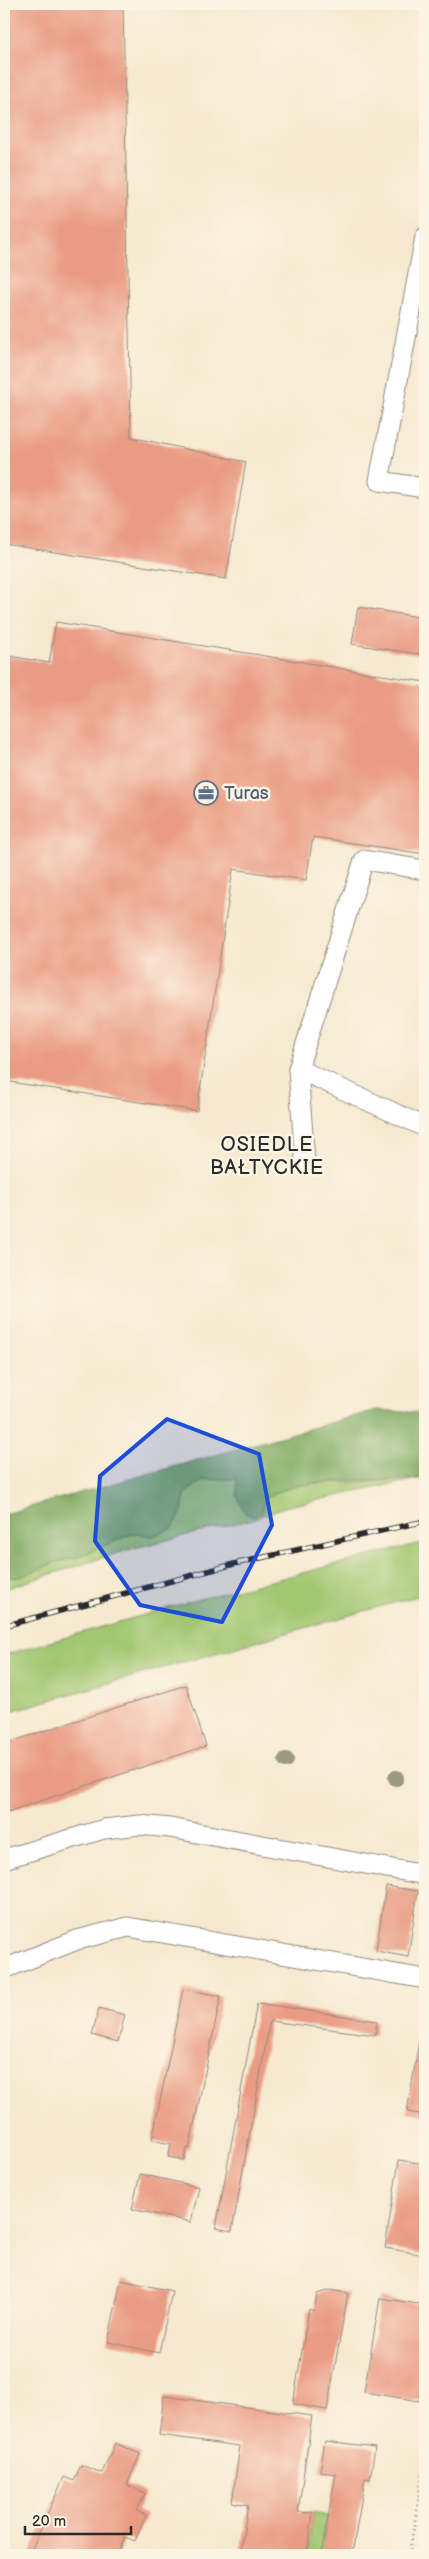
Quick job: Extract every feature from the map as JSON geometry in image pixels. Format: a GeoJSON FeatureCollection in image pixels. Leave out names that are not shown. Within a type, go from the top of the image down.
{"type":"FeatureCollection","features":[{"type":"Feature","properties":{"kind":"lane"},"geometry":{"type":"LineString","coordinates":[[425,237],[379,480],[425,488]]}},
{"type":"Feature","properties":{"kind":"lane"},"geometry":{"type":"LineString","coordinates":[[305,1161],[298,1069],[364,860],[425,870]]}},
{"type":"Feature","properties":{"kind":"lane"},"geometry":{"type":"LineString","coordinates":[[298,1069],[425,1126]]}},
{"type":"Feature","properties":{"kind":"lane"},"geometry":{"type":"LineString","coordinates":[[4,1859],[104,1829],[139,1825],[170,1828],[425,1874]]}},
{"type":"Feature","properties":{"kind":"lane"},"geometry":{"type":"LineString","coordinates":[[4,1969],[77,1940],[128,1927],[425,1977]]}},
{"type":"Feature","properties":{"kind":"path"},"geometry":{"type":"LineString","coordinates":[[409,2555],[425,2461]]}},
{"type":"Feature","properties":{"kind":"highlighted area"},"geometry":{"type":"Polygon","coordinates":[[[167,1419],[259,1454],[272,1525],[222,1622],[140,1605],[95,1541],[100,1476],[167,1419]]]}},
{"type":"Feature","properties":{"kind":"green space"},"geometry":{"type":"Polygon","coordinates":[[[376,1410],[425,1413],[425,1477],[324,1482],[285,1489],[266,1497],[261,1513],[253,1516],[245,1513],[238,1497],[237,1479],[203,1480],[185,1493],[182,1512],[173,1528],[152,1536],[134,1533],[75,1558],[56,1562],[20,1577],[4,1578],[4,1514],[376,1410]]]}},
{"type":"Feature","properties":{"kind":"green space"},"geometry":{"type":"Polygon","coordinates":[[[423,1478],[284,1507],[253,1519],[134,1548],[4,1589],[4,1578],[20,1577],[56,1562],[76,1558],[134,1533],[152,1536],[182,1512],[185,1493],[203,1480],[237,1479],[238,1497],[261,1513],[266,1497],[291,1487],[423,1478]]]}},
{"type":"Feature","properties":{"kind":"green space"},"geometry":{"type":"Polygon","coordinates":[[[425,1542],[425,1594],[4,1713],[4,1655],[203,1598],[425,1542]]]}},
{"type":"Feature","properties":{"kind":"green space"},"geometry":{"type":"Polygon","coordinates":[[[313,2513],[328,2516],[321,2555],[307,2555],[313,2513]]]}},
{"type":"Feature","properties":{"kind":"building"},"geometry":{"type":"Polygon","coordinates":[[[4,4],[123,4],[131,437],[246,462],[226,579],[4,544],[4,4]]]}},
{"type":"Feature","properties":{"kind":"building"},"geometry":{"type":"Polygon","coordinates":[[[358,607],[425,618],[425,655],[352,644],[358,607]]]}},
{"type":"Feature","properties":{"kind":"building"},"geometry":{"type":"Polygon","coordinates":[[[56,622],[425,682],[425,854],[313,837],[306,880],[233,869],[197,1111],[4,1081],[4,655],[49,663],[56,622]]]}},
{"type":"Feature","properties":{"kind":"building"},"geometry":{"type":"Polygon","coordinates":[[[186,1685],[206,1746],[4,1813],[4,1744],[186,1685]]]}},
{"type":"Feature","properties":{"kind":"building"},"geometry":{"type":"Polygon","coordinates":[[[386,1886],[418,1891],[408,1957],[376,1951],[386,1886]]]}},
{"type":"Feature","properties":{"kind":"building"},"geometry":{"type":"Polygon","coordinates":[[[183,1989],[221,1996],[189,2149],[187,2148],[184,2160],[168,2157],[171,2144],[152,2140],[183,1989]]]}},
{"type":"Feature","properties":{"kind":"building"},"geometry":{"type":"Polygon","coordinates":[[[257,2003],[377,2021],[375,2035],[270,2021],[232,2231],[216,2228],[257,2003]]]}},
{"type":"Feature","properties":{"kind":"building"},"geometry":{"type":"Polygon","coordinates":[[[99,2008],[125,2015],[118,2042],[92,2035],[99,2008]]]}},
{"type":"Feature","properties":{"kind":"building"},"geometry":{"type":"Polygon","coordinates":[[[422,2024],[425,2025],[425,2115],[407,2112],[422,2024]]]}},
{"type":"Feature","properties":{"kind":"building"},"geometry":{"type":"Polygon","coordinates":[[[399,2160],[425,2164],[425,2255],[385,2248],[399,2160]]]}},
{"type":"Feature","properties":{"kind":"building"},"geometry":{"type":"Polygon","coordinates":[[[140,2174],[199,2187],[191,2222],[132,2209],[140,2174]]]}},
{"type":"Feature","properties":{"kind":"building"},"geometry":{"type":"Polygon","coordinates":[[[121,2280],[172,2291],[159,2353],[108,2342],[121,2280]]]}},
{"type":"Feature","properties":{"kind":"building"},"geometry":{"type":"Polygon","coordinates":[[[329,2290],[348,2293],[327,2410],[293,2404],[309,2309],[314,2311],[317,2294],[329,2290]]]}},
{"type":"Feature","properties":{"kind":"building"},"geometry":{"type":"Polygon","coordinates":[[[380,2298],[425,2305],[425,2363],[419,2401],[364,2392],[380,2298]]]}},
{"type":"Feature","properties":{"kind":"building"},"geometry":{"type":"Polygon","coordinates":[[[164,2396],[312,2416],[298,2512],[313,2513],[307,2555],[240,2555],[248,2505],[232,2502],[240,2446],[159,2435],[164,2396]]]}},
{"type":"Feature","properties":{"kind":"building"},"geometry":{"type":"Polygon","coordinates":[[[325,2441],[375,2447],[370,2479],[365,2478],[352,2555],[321,2555],[336,2474],[320,2472],[325,2441]]]}},
{"type":"Feature","properties":{"kind":"building"},"geometry":{"type":"Polygon","coordinates":[[[115,2443],[140,2454],[127,2485],[145,2493],[137,2511],[146,2515],[135,2541],[125,2537],[117,2555],[35,2555],[30,2553],[64,2477],[74,2481],[81,2465],[102,2473],[115,2443]]]}},
{"type":"Feature","properties":{"kind":"railway"},"geometry":{"type":"LineString","coordinates":[[4,1626],[234,1564],[425,1521]]}},
{"type":"Feature","properties":{"kind":"place","name":"Turas"},"geometry":{"type":"Point","coordinates":[206,793]}},
{"type":"Feature","properties":{"kind":"district","name":"OSIEDLE BAŁTYCKIE"},"geometry":{"type":"Point","coordinates":[267,1156]}}]}
